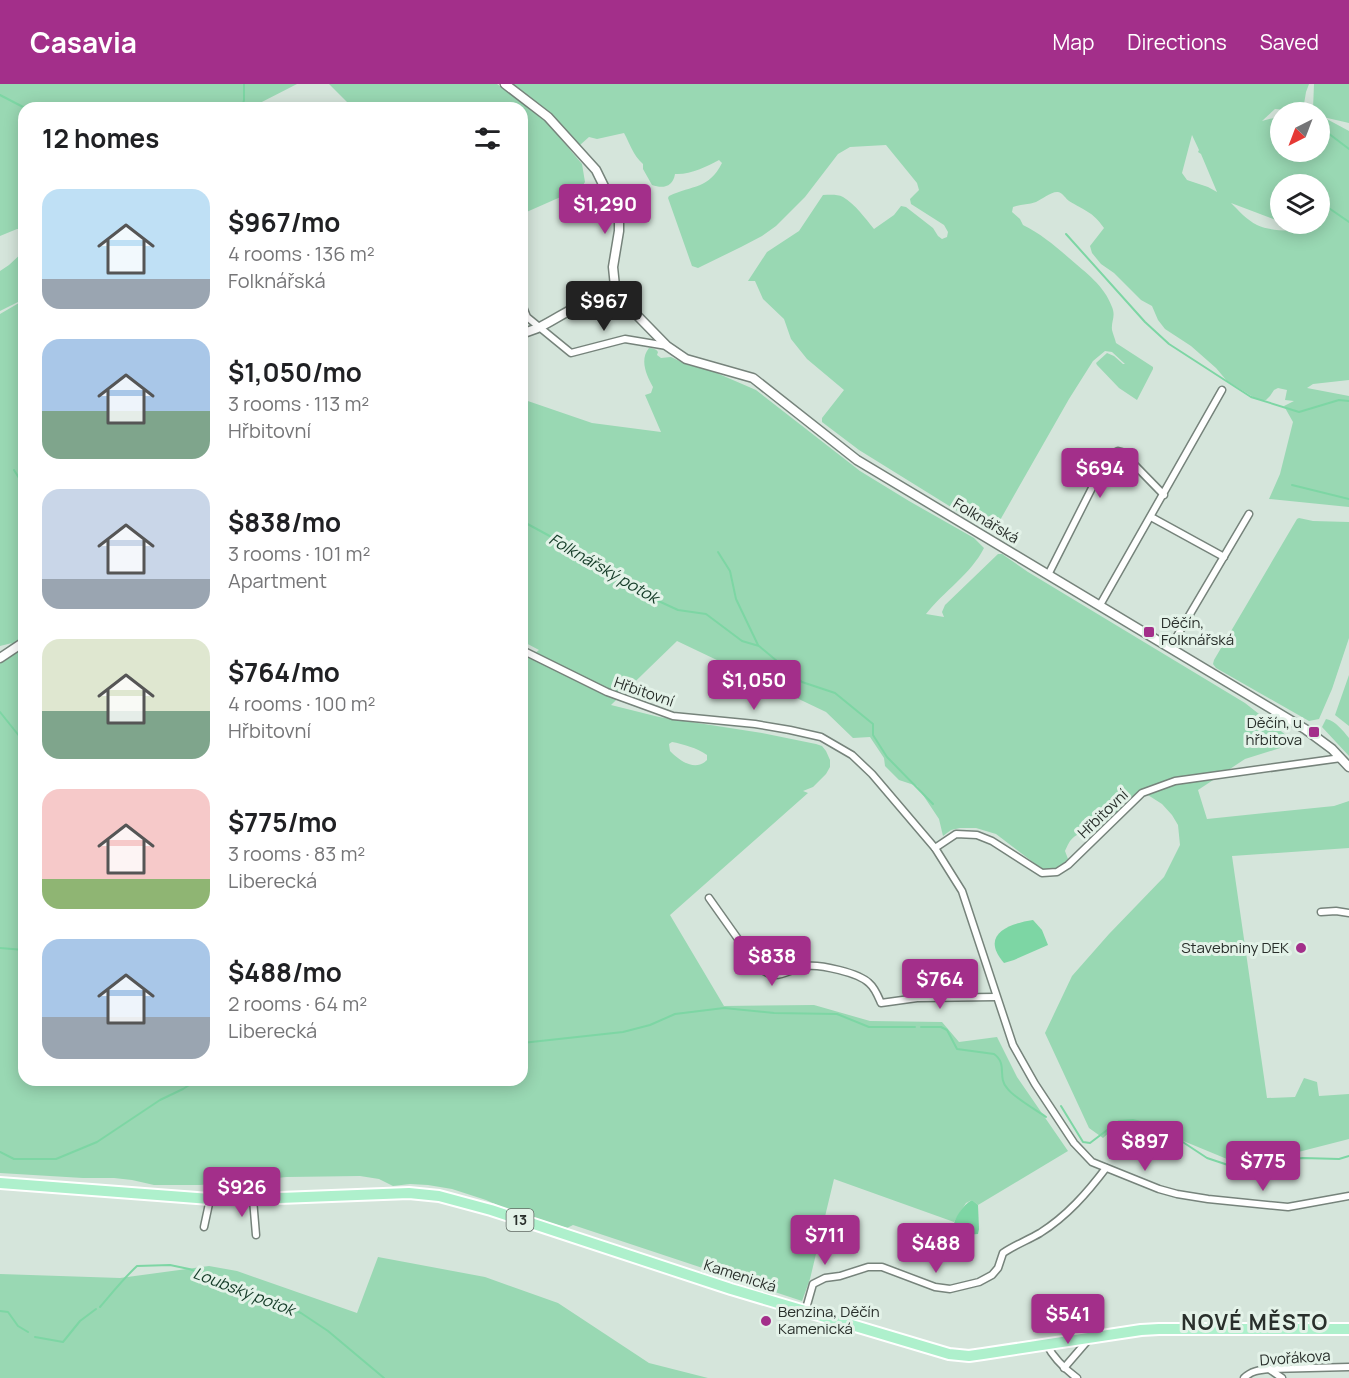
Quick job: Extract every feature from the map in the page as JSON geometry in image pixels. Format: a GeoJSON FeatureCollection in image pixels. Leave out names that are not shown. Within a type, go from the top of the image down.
{"type":"FeatureCollection","features":[{"type":"Feature","properties":{"kind":"main road","name":"13"},"geometry":{"type":"LineString","coordinates":[[0,1183],[210,1199],[253,1199]]}},
{"type":"Feature","properties":{"kind":"main road","name":"Kamenická"},"geometry":{"type":"LineString","coordinates":[[253,1199],[393,1194],[426,1194],[454,1199],[731,1289],[949,1354],[969,1356],[1160,1329],[1349,1329]]}},
{"type":"Feature","properties":{"kind":"street"},"geometry":{"type":"LineString","coordinates":[[505,84],[548,117],[596,170],[619,217],[614,267],[616,296],[600,298],[574,308],[528,332]]}},
{"type":"Feature","properties":{"kind":"street","name":"Folknářská"},"geometry":{"type":"LineString","coordinates":[[616,296],[667,346],[686,359],[753,378],[857,460],[1305,729],[1323,741],[1349,767]]}},
{"type":"Feature","properties":{"kind":"street"},"geometry":{"type":"LineString","coordinates":[[528,318],[571,353],[625,339],[667,346]]}},
{"type":"Feature","properties":{"kind":"street"},"geometry":{"type":"LineString","coordinates":[[1100,606],[1222,390]]}},
{"type":"Feature","properties":{"kind":"street"},"geometry":{"type":"LineString","coordinates":[[1048,575],[1096,480],[1113,452],[1122,452],[1164,495]]}},
{"type":"Feature","properties":{"kind":"street"},"geometry":{"type":"LineString","coordinates":[[1170,648],[1249,514]]}},
{"type":"Feature","properties":{"kind":"street"},"geometry":{"type":"LineString","coordinates":[[1152,517],[1224,556]]}},
{"type":"Feature","properties":{"kind":"street"},"geometry":{"type":"LineString","coordinates":[[0,658],[18,646]]}},
{"type":"Feature","properties":{"kind":"street","name":"Hřbitovní"},"geometry":{"type":"LineString","coordinates":[[528,653],[607,692],[673,716],[755,724],[821,737],[852,755],[935,848],[962,891],[1013,1045],[1035,1084],[1074,1143],[1092,1162],[1159,1190],[1208,1199],[1288,1207],[1349,1196]]}},
{"type":"Feature","properties":{"kind":"street","name":"Hřbitovní"},"geometry":{"type":"LineString","coordinates":[[935,848],[956,834],[977,835],[992,841],[1042,873],[1057,872],[1068,865],[1142,793],[1174,781],[1341,758]]}},
{"type":"Feature","properties":{"kind":"street"},"geometry":{"type":"LineString","coordinates":[[709,898],[755,963],[765,972],[775,975],[805,966],[816,966],[848,973],[864,978],[871,984],[881,1003],[917,998],[996,997]]}},
{"type":"Feature","properties":{"kind":"street"},"geometry":{"type":"LineString","coordinates":[[1321,912],[1336,911],[1349,914]]}},
{"type":"Feature","properties":{"kind":"street"},"geometry":{"type":"LineString","coordinates":[[805,1312],[813,1284],[825,1278],[868,1267],[882,1267],[935,1287],[950,1289],[979,1282],[992,1275],[998,1268],[1003,1253],[1040,1233],[1062,1216],[1084,1196],[1106,1168]]}},
{"type":"Feature","properties":{"kind":"street"},"geometry":{"type":"LineString","coordinates":[[204,1227],[210,1199]]}},
{"type":"Feature","properties":{"kind":"street"},"geometry":{"type":"LineString","coordinates":[[253,1199],[256,1235]]}},
{"type":"Feature","properties":{"kind":"street"},"geometry":{"type":"LineString","coordinates":[[1064,1368],[1090,1338]]}},
{"type":"Feature","properties":{"kind":"street"},"geometry":{"type":"LineString","coordinates":[[1047,1345],[1064,1368],[1077,1378]]}},
{"type":"Feature","properties":{"kind":"street","name":"Dvořákova"},"geometry":{"type":"LineString","coordinates":[[1244,1378],[1248,1374],[1269,1369],[1349,1367]]}},
{"type":"Feature","properties":{"kind":"street"},"geometry":{"type":"LineString","coordinates":[[1269,1369],[1282,1378]]}},
{"type":"Feature","properties":{"kind":"shaded area"},"geometry":{"type":"Polygon","coordinates":[[[0,84],[297,84],[262,102],[18,102],[18,229],[0,236],[0,84]]]}},
{"type":"Feature","properties":{"kind":"shaded area"},"geometry":{"type":"Polygon","coordinates":[[[329,84],[497,84],[523,102],[347,102],[329,84]]]}},
{"type":"Feature","properties":{"kind":"shaded area"},"geometry":{"type":"Polygon","coordinates":[[[512,84],[1309,84],[1304,102],[1270,102],[1270,114],[1262,121],[1270,119],[1270,162],[1330,162],[1330,121],[1349,131],[1349,380],[1313,384],[1307,388],[1349,396],[1349,507],[1269,499],[1280,474],[1293,422],[1284,406],[1294,401],[1285,400],[1287,390],[1278,388],[1266,400],[1258,400],[1227,381],[1191,346],[1165,329],[1152,306],[1141,300],[1092,253],[1090,246],[1104,228],[1100,222],[1056,192],[1036,202],[1013,207],[1012,212],[1023,225],[1053,244],[1099,286],[1109,299],[1113,310],[1112,330],[1116,343],[1153,369],[1137,400],[1119,388],[1097,365],[1096,363],[1107,353],[1125,364],[1112,352],[1105,351],[1093,361],[995,529],[988,530],[859,450],[822,422],[822,418],[844,390],[807,359],[791,339],[784,319],[763,299],[755,281],[748,281],[767,252],[799,231],[823,195],[843,197],[860,211],[874,229],[894,215],[901,206],[906,207],[933,228],[942,239],[947,237],[948,232],[944,225],[911,204],[910,199],[919,190],[917,183],[886,145],[850,147],[838,154],[805,197],[776,226],[762,236],[698,268],[692,266],[668,198],[706,182],[712,178],[722,163],[719,160],[692,172],[675,174],[670,184],[664,187],[656,186],[652,185],[643,169],[643,164],[634,153],[624,133],[597,139],[589,137],[580,145],[551,114],[512,84]],[[1192,135],[1182,173],[1187,180],[1217,192],[1201,154],[1198,152],[1192,135]]]}},
{"type":"Feature","properties":{"kind":"shaded area"},"geometry":{"type":"Polygon","coordinates":[[[1314,84],[1349,84],[1349,123],[1330,119],[1330,102],[1313,102],[1314,84]]]}},
{"type":"Feature","properties":{"kind":"shaded area"},"geometry":{"type":"Polygon","coordinates":[[[528,106],[545,120],[582,164],[585,182],[581,188],[528,211],[528,106]]]}},
{"type":"Feature","properties":{"kind":"shaded area"},"geometry":{"type":"Polygon","coordinates":[[[18,257],[18,302],[0,311],[0,271],[18,257]]]}},
{"type":"Feature","properties":{"kind":"shaded area"},"geometry":{"type":"Polygon","coordinates":[[[18,304],[18,1086],[528,1086],[528,658],[539,650],[528,644],[528,401],[592,423],[661,432],[645,395],[651,393],[653,387],[644,363],[649,348],[654,349],[661,358],[671,357],[756,390],[860,471],[974,538],[984,548],[972,566],[926,614],[944,617],[942,612],[945,605],[998,554],[1002,554],[1245,703],[1296,743],[1245,759],[1198,790],[1207,819],[1334,806],[1349,801],[1349,848],[1232,856],[1267,1098],[1295,1097],[1304,1078],[1317,1082],[1319,1096],[1349,1094],[1349,1139],[1244,1166],[1130,1121],[1120,1123],[1103,1138],[1089,1128],[1045,1033],[1072,976],[1164,877],[1180,845],[1178,825],[1162,804],[1140,790],[1093,835],[1085,831],[1072,838],[1065,851],[1068,859],[1053,869],[1042,869],[996,834],[976,828],[951,830],[943,836],[939,819],[917,786],[899,780],[885,766],[884,758],[870,737],[853,738],[826,712],[677,641],[611,705],[659,717],[816,744],[822,746],[830,760],[830,767],[826,774],[813,787],[803,791],[808,793],[670,915],[724,1006],[814,1005],[870,1021],[942,1022],[959,1042],[997,1037],[1017,1077],[1068,1151],[978,1205],[972,1200],[966,1203],[954,1222],[834,1179],[810,1279],[802,1301],[573,1225],[567,1228],[452,1189],[428,1185],[393,1186],[379,1179],[360,1176],[287,1177],[200,1185],[154,1185],[114,1178],[0,1173],[0,653],[12,643],[0,646],[0,314],[18,304]],[[672,742],[669,744],[670,751],[688,764],[698,765],[707,760],[707,755],[672,742]]]}},
{"type":"Feature","properties":{"kind":"shaded area"},"geometry":{"type":"Polygon","coordinates":[[[1299,518],[1313,521],[1349,522],[1349,638],[1319,719],[1309,721],[1216,668],[1213,664],[1299,518]]]}},
{"type":"Feature","properties":{"kind":"shaded area"},"geometry":{"type":"Polygon","coordinates":[[[1349,675],[1349,726],[1335,715],[1349,675]]]}},
{"type":"Feature","properties":{"kind":"shaded area"},"geometry":{"type":"Polygon","coordinates":[[[1326,719],[1336,724],[1349,738],[1349,756],[1322,727],[1326,719]]]}},
{"type":"Feature","properties":{"kind":"shaded area"},"geometry":{"type":"Polygon","coordinates":[[[1033,920],[1042,930],[1048,945],[1004,963],[995,945],[1000,932],[1014,924],[1033,920]]]}},
{"type":"Feature","properties":{"kind":"shaded area"},"geometry":{"type":"Polygon","coordinates":[[[972,1200],[978,1205],[978,1234],[965,1234],[953,1228],[960,1212],[972,1200]]]}},
{"type":"Feature","properties":{"kind":"shaded area"},"geometry":{"type":"Polygon","coordinates":[[[378,1257],[485,1277],[558,1303],[649,1363],[708,1378],[0,1378],[0,1274],[120,1278],[209,1266],[237,1271],[357,1313],[378,1257]]]}},
{"type":"Feature","properties":{"kind":"waterway","name":"Folknářský potok"},"geometry":{"type":"LineString","coordinates":[[244,84],[244,102]]}},
{"type":"Feature","properties":{"kind":"waterway"},"geometry":{"type":"LineString","coordinates":[[0,95],[18,104]]}},
{"type":"Feature","properties":{"kind":"waterway"},"geometry":{"type":"LineString","coordinates":[[1330,135],[1349,149]]}},
{"type":"Feature","properties":{"kind":"waterway"},"geometry":{"type":"LineString","coordinates":[[1330,209],[1349,222]]}},
{"type":"Feature","properties":{"kind":"waterway"},"geometry":{"type":"LineString","coordinates":[[1066,234],[1145,322],[1169,344],[1251,397],[1299,412],[1339,400],[1349,401]]}},
{"type":"Feature","properties":{"kind":"waterway"},"geometry":{"type":"LineString","coordinates":[[14,470],[18,476]]}},
{"type":"Feature","properties":{"kind":"waterway"},"geometry":{"type":"LineString","coordinates":[[1292,485],[1349,499]]}},
{"type":"Feature","properties":{"kind":"waterway","name":"Folknářský potok"},"geometry":{"type":"LineString","coordinates":[[528,524],[592,559],[641,593],[678,610],[706,614],[742,641],[759,646],[802,682],[835,693],[873,724],[873,735],[887,757],[933,804]]}},
{"type":"Feature","properties":{"kind":"waterway"},"geometry":{"type":"LineString","coordinates":[[718,552],[730,571],[736,599],[758,645]]}},
{"type":"Feature","properties":{"kind":"waterway"},"geometry":{"type":"LineString","coordinates":[[0,712],[18,734]]}},
{"type":"Feature","properties":{"kind":"waterway"},"geometry":{"type":"LineString","coordinates":[[0,948],[18,950]]}},
{"type":"Feature","properties":{"kind":"waterway"},"geometry":{"type":"LineString","coordinates":[[528,1042],[623,1032],[650,1025],[675,1014],[724,1008],[774,1013],[837,1014],[869,1027],[915,1027]]}},
{"type":"Feature","properties":{"kind":"waterway"},"geometry":{"type":"LineString","coordinates":[[921,1027],[941,1027],[947,1030],[957,1049],[994,1054],[1001,1062],[1004,1084],[1010,1092],[1046,1117]]}},
{"type":"Feature","properties":{"kind":"waterway"},"geometry":{"type":"LineString","coordinates":[[0,1152],[14,1159],[56,1159],[97,1142],[160,1100],[188,1086]]}},
{"type":"Feature","properties":{"kind":"waterway","name":"Folknářský potok"},"geometry":{"type":"LineString","coordinates":[[1061,1106],[1083,1142],[1090,1143],[1119,1121],[1133,1120],[1160,1127],[1207,1158],[1231,1166],[1243,1167],[1277,1160],[1303,1158],[1339,1159],[1349,1156]]}},
{"type":"Feature","properties":{"kind":"waterway","name":"Loubský potok"},"geometry":{"type":"LineString","coordinates":[[100,1307],[137,1266],[170,1265],[189,1269],[241,1287],[301,1313],[328,1331],[384,1378]]}},
{"type":"Feature","properties":{"kind":"waterway","name":"Loubský potok"},"geometry":{"type":"LineString","coordinates":[[35,1337],[63,1342],[80,1321],[96,1309]]}},
{"type":"Feature","properties":{"kind":"waterway","name":"Loubský potok"},"geometry":{"type":"LineString","coordinates":[[0,1311],[8,1312],[18,1326],[28,1332]]}},
{"type":"Feature","properties":{"kind":"place","name":"Děčín, Folknářská"},"geometry":{"type":"Point","coordinates":[1149,632]}},
{"type":"Feature","properties":{"kind":"place","name":"Děčín, u hřbitova"},"geometry":{"type":"Point","coordinates":[1314,732]}},
{"type":"Feature","properties":{"kind":"place","name":"Stavebniny DEK"},"geometry":{"type":"Point","coordinates":[1301,948]}},
{"type":"Feature","properties":{"kind":"place","name":"Benzina, Děčín Kamenická"},"geometry":{"type":"Point","coordinates":[766,1321]}},
{"type":"Feature","properties":{"kind":"district","name":"NOVÉ MĚSTO"},"geometry":{"type":"Point","coordinates":[1255,1323]}}]}
